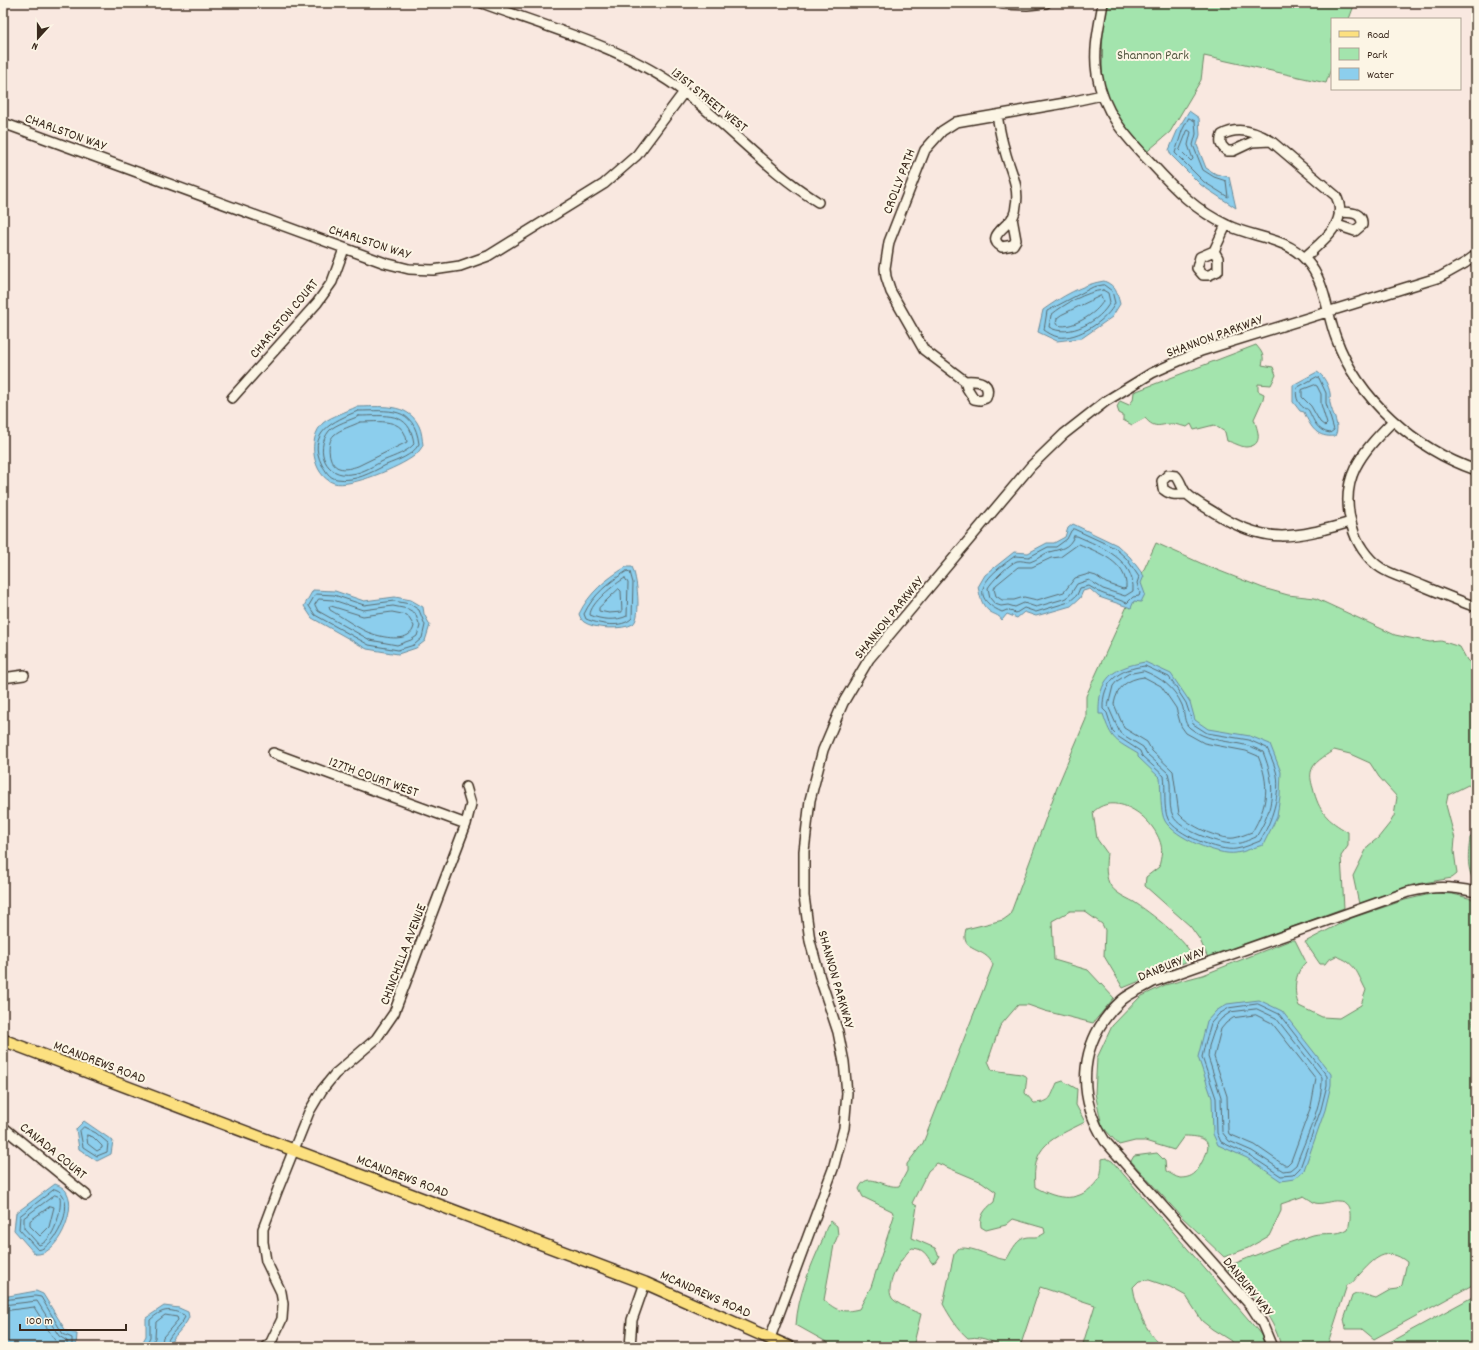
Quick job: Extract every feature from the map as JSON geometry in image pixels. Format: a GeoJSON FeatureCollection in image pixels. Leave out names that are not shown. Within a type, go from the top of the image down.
{"type":"FeatureCollection","features":[{"type":"Feature","properties":{"kind":"main road","name":"MCANDREWS ROAD"},"geometry":{"type":"LineString","coordinates":[[3,1040],[295,1149],[646,1283],[789,1347]]}},
{"type":"Feature","properties":{"kind":"street","name":"131ST STREET WEST"},"geometry":{"type":"LineString","coordinates":[[482,3],[611,51],[648,68],[684,92],[785,181],[818,202]]}},
{"type":"Feature","properties":{"kind":"street"},"geometry":{"type":"LineString","coordinates":[[1002,4],[1027,5],[1046,3]]}},
{"type":"Feature","properties":{"kind":"street"},"geometry":{"type":"LineString","coordinates":[[1103,3],[1096,55],[1097,75],[1102,95],[1108,110],[1125,136],[1176,190],[1203,212],[1226,225],[1282,243],[1304,258],[1319,280],[1335,337],[1351,371],[1367,394],[1393,421],[1448,458],[1476,470]]}},
{"type":"Feature","properties":{"kind":"street","name":"CHARLSTON WAY"},"geometry":{"type":"LineString","coordinates":[[3,123],[344,249],[385,263],[409,269],[432,270],[460,266],[488,256],[604,184],[637,155],[684,92]]}},
{"type":"Feature","properties":{"kind":"street","name":"CROLLY PATH"},"geometry":{"type":"LineString","coordinates":[[965,381],[928,354],[920,345],[891,292],[886,278],[885,259],[889,242],[921,157],[929,142],[956,122],[1102,95]]}},
{"type":"Feature","properties":{"kind":"street"},"geometry":{"type":"LineString","coordinates":[[997,115],[1000,134],[1017,197],[1012,218]]}},
{"type":"Feature","properties":{"kind":"street"},"geometry":{"type":"LineString","coordinates":[[1271,141],[1252,142],[1233,151],[1227,151],[1222,148],[1220,141],[1222,135],[1228,132],[1237,131],[1255,134],[1271,141],[1336,196],[1339,202],[1340,212],[1337,225],[1304,258]]}},
{"type":"Feature","properties":{"kind":"street"},"geometry":{"type":"LineString","coordinates":[[1337,225],[1355,231],[1362,225],[1362,221],[1358,214],[1340,212]]}},
{"type":"Feature","properties":{"kind":"street"},"geometry":{"type":"LineString","coordinates":[[1214,250],[1226,225]]}},
{"type":"Feature","properties":{"kind":"street","name":"CHARLSTON COURT"},"geometry":{"type":"LineString","coordinates":[[232,398],[317,303],[332,282],[344,249]]}},
{"type":"Feature","properties":{"kind":"street","name":"SHANNON PARKWAY"},"geometry":{"type":"LineString","coordinates":[[770,1338],[834,1169],[844,1128],[847,1093],[844,1062],[838,1032],[820,978],[810,941],[804,896],[804,851],[810,800],[821,757],[843,703],[869,659],[1031,466],[1064,434],[1106,401],[1152,373],[1201,351],[1440,277],[1465,263],[1476,254]]}},
{"type":"Feature","properties":{"kind":"street"},"geometry":{"type":"LineString","coordinates":[[1393,421],[1363,454],[1352,472],[1346,502],[1350,522],[1359,543],[1380,568],[1476,607]]}},
{"type":"Feature","properties":{"kind":"street"},"geometry":{"type":"LineString","coordinates":[[1186,494],[1236,526],[1266,535],[1296,536],[1310,534],[1350,522]]}},
{"type":"Feature","properties":{"kind":"street"},"geometry":{"type":"LineString","coordinates":[[3,678],[24,676]]}},
{"type":"Feature","properties":{"kind":"street","name":"127TH COURT WEST"},"geometry":{"type":"LineString","coordinates":[[273,753],[466,824]]}},
{"type":"Feature","properties":{"kind":"street","name":"CHINCHILLA AVENUE"},"geometry":{"type":"LineString","coordinates":[[265,1347],[271,1342],[282,1319],[283,1304],[280,1292],[266,1261],[263,1229],[309,1112],[322,1090],[336,1074],[376,1039],[394,1013],[466,824],[471,804],[466,787]]}},
{"type":"Feature","properties":{"kind":"street","name":"DANBURY WAY"},"geometry":{"type":"LineString","coordinates":[[1272,1347],[1262,1323],[1251,1306],[1105,1141],[1095,1126],[1086,1095],[1086,1061],[1091,1044],[1100,1026],[1122,1000],[1153,982],[1408,892],[1431,887],[1452,887],[1476,892]]}},
{"type":"Feature","properties":{"kind":"street","name":"CANADA COURT"},"geometry":{"type":"LineString","coordinates":[[3,1127],[86,1195]]}},
{"type":"Feature","properties":{"kind":"street"},"geometry":{"type":"LineString","coordinates":[[630,1347],[632,1320],[646,1283]]}},
{"type":"Feature","properties":{"kind":"green space","name":"Shannon Park"},"geometry":{"type":"Polygon","coordinates":[[[1103,3],[1355,3],[1349,18],[1331,18],[1331,69],[1326,83],[1204,56],[1201,80],[1170,132],[1143,155],[1102,95],[1103,3]]]}},
{"type":"Feature","properties":{"kind":"green space"},"geometry":{"type":"Polygon","coordinates":[[[1256,345],[1262,354],[1262,365],[1273,367],[1276,375],[1271,385],[1258,384],[1258,391],[1264,394],[1254,419],[1258,432],[1258,440],[1256,444],[1252,446],[1244,447],[1227,441],[1225,432],[1214,425],[1194,430],[1191,424],[1187,427],[1174,424],[1159,426],[1152,424],[1145,418],[1132,425],[1123,420],[1123,415],[1119,413],[1117,407],[1120,401],[1129,405],[1133,400],[1134,392],[1256,345]]]}},
{"type":"Feature","properties":{"kind":"green space"},"geometry":{"type":"Polygon","coordinates":[[[1156,543],[1207,566],[1263,588],[1288,595],[1315,598],[1395,635],[1430,642],[1441,641],[1460,647],[1467,660],[1476,669],[1476,789],[1468,785],[1448,795],[1446,805],[1455,839],[1454,851],[1457,874],[1452,878],[1412,885],[1359,904],[1353,876],[1368,846],[1378,838],[1394,816],[1397,797],[1379,777],[1370,763],[1350,754],[1334,750],[1315,765],[1311,772],[1311,778],[1315,796],[1321,809],[1329,819],[1348,832],[1348,846],[1341,856],[1344,908],[1208,958],[1200,940],[1190,926],[1145,886],[1146,877],[1159,867],[1162,853],[1162,848],[1157,835],[1151,826],[1134,810],[1123,805],[1113,804],[1103,806],[1093,812],[1097,839],[1107,853],[1106,872],[1109,883],[1117,892],[1140,906],[1177,936],[1190,952],[1193,959],[1123,988],[1104,956],[1105,930],[1102,924],[1084,911],[1070,911],[1052,921],[1054,960],[1088,970],[1114,998],[1093,1023],[1045,1011],[1028,1005],[1018,1005],[1000,1026],[988,1061],[992,1070],[1021,1074],[1027,1077],[1025,1093],[1034,1103],[1044,1102],[1050,1098],[1057,1083],[1063,1081],[1077,1089],[1076,1105],[1085,1122],[1054,1139],[1040,1152],[1036,1161],[1035,1187],[1060,1197],[1076,1196],[1091,1188],[1098,1180],[1102,1167],[1102,1159],[1106,1158],[1112,1161],[1249,1320],[1261,1335],[1265,1347],[1232,1347],[1231,1341],[1202,1321],[1186,1296],[1170,1287],[1149,1280],[1139,1281],[1133,1287],[1142,1319],[1150,1333],[1161,1347],[1082,1347],[1095,1305],[1040,1287],[1020,1347],[1003,1346],[980,1338],[968,1338],[957,1327],[943,1304],[954,1254],[959,1248],[965,1248],[1006,1260],[1016,1244],[1021,1240],[1027,1237],[1036,1237],[1045,1233],[1044,1228],[1013,1219],[1006,1225],[986,1230],[981,1227],[982,1216],[985,1210],[994,1202],[996,1192],[982,1182],[937,1163],[928,1171],[912,1203],[917,1206],[912,1238],[935,1248],[939,1256],[935,1262],[932,1263],[924,1252],[919,1249],[912,1248],[899,1264],[890,1286],[890,1292],[894,1300],[921,1314],[913,1347],[852,1347],[830,1344],[796,1325],[802,1292],[826,1228],[831,1221],[837,1226],[838,1235],[834,1245],[824,1300],[836,1309],[848,1311],[859,1309],[871,1287],[894,1216],[892,1211],[863,1197],[859,1189],[862,1183],[871,1180],[888,1185],[899,1186],[907,1171],[907,1164],[923,1143],[993,965],[990,959],[966,942],[966,929],[1003,920],[1010,915],[1058,785],[1086,719],[1086,696],[1156,543]]]}},
{"type":"Feature","properties":{"kind":"green space"},"geometry":{"type":"Polygon","coordinates":[[[1476,831],[1476,885],[1469,868],[1468,857],[1470,838],[1476,831]]]}},
{"type":"Feature","properties":{"kind":"green space"},"geometry":{"type":"Polygon","coordinates":[[[1435,893],[1453,894],[1476,900],[1476,1016],[1472,1021],[1476,1032],[1476,1283],[1374,1339],[1362,1329],[1346,1329],[1344,1320],[1352,1296],[1362,1294],[1376,1298],[1390,1290],[1398,1289],[1402,1285],[1407,1262],[1400,1257],[1387,1254],[1375,1259],[1352,1283],[1347,1285],[1327,1347],[1281,1347],[1273,1324],[1251,1294],[1226,1267],[1313,1235],[1344,1231],[1348,1229],[1349,1225],[1349,1207],[1343,1202],[1338,1201],[1315,1203],[1304,1196],[1281,1204],[1281,1211],[1269,1236],[1248,1248],[1224,1257],[1180,1215],[1131,1161],[1134,1156],[1157,1153],[1165,1161],[1166,1171],[1180,1178],[1190,1176],[1196,1172],[1206,1153],[1208,1148],[1205,1140],[1197,1137],[1184,1136],[1174,1150],[1145,1141],[1135,1141],[1119,1145],[1102,1126],[1095,1093],[1097,1058],[1112,1026],[1140,997],[1165,985],[1203,975],[1291,940],[1295,940],[1306,962],[1299,972],[1295,989],[1299,1006],[1322,1017],[1339,1018],[1361,1005],[1366,990],[1352,965],[1336,956],[1328,960],[1325,964],[1320,964],[1305,942],[1349,919],[1405,900],[1435,893]]]}},
{"type":"Feature","properties":{"kind":"green space"},"geometry":{"type":"Polygon","coordinates":[[[1476,1295],[1476,1347],[1385,1347],[1388,1343],[1476,1295]]]}},
{"type":"Feature","properties":{"kind":"water"},"geometry":{"type":"Polygon","coordinates":[[[1189,111],[1199,118],[1200,135],[1197,145],[1206,168],[1216,174],[1229,177],[1236,208],[1201,185],[1171,155],[1169,150],[1178,129],[1189,111]]]}},
{"type":"Feature","properties":{"kind":"water"},"geometry":{"type":"Polygon","coordinates":[[[1104,281],[1114,287],[1120,304],[1112,317],[1082,338],[1057,341],[1038,332],[1043,310],[1072,292],[1088,285],[1104,281]]]}},
{"type":"Feature","properties":{"kind":"water"},"geometry":{"type":"Polygon","coordinates":[[[1317,372],[1324,378],[1329,390],[1331,407],[1337,424],[1337,432],[1335,436],[1319,434],[1315,431],[1304,412],[1300,411],[1293,402],[1293,385],[1317,372]]]}},
{"type":"Feature","properties":{"kind":"water"},"geometry":{"type":"Polygon","coordinates":[[[356,407],[392,408],[400,409],[408,413],[414,418],[419,426],[423,445],[414,456],[387,471],[363,480],[341,484],[334,483],[321,473],[317,465],[314,456],[315,438],[323,423],[334,416],[356,407]]]}},
{"type":"Feature","properties":{"kind":"water"},"geometry":{"type":"Polygon","coordinates":[[[1073,524],[1117,545],[1130,557],[1144,576],[1141,583],[1145,594],[1141,602],[1134,601],[1131,608],[1099,597],[1090,589],[1083,591],[1080,598],[1071,606],[1036,616],[1024,612],[1017,618],[1007,614],[1002,620],[986,609],[981,600],[978,587],[985,575],[1014,552],[1028,553],[1047,543],[1054,543],[1065,537],[1068,528],[1073,524]]]}},
{"type":"Feature","properties":{"kind":"water"},"geometry":{"type":"Polygon","coordinates":[[[626,567],[632,567],[637,587],[638,605],[636,620],[633,624],[622,627],[608,628],[594,626],[583,621],[579,614],[588,599],[612,576],[626,567]]]}},
{"type":"Feature","properties":{"kind":"water"},"geometry":{"type":"Polygon","coordinates":[[[313,590],[335,591],[364,601],[395,597],[411,600],[423,607],[424,614],[430,625],[425,641],[416,648],[398,654],[367,649],[312,618],[304,606],[313,590]]]}},
{"type":"Feature","properties":{"kind":"water"},"geometry":{"type":"Polygon","coordinates":[[[1145,662],[1171,674],[1190,702],[1195,720],[1208,729],[1250,736],[1270,744],[1281,772],[1280,796],[1277,817],[1263,845],[1243,852],[1219,852],[1187,839],[1177,833],[1165,821],[1161,807],[1160,778],[1138,757],[1138,754],[1115,739],[1109,730],[1103,714],[1099,714],[1101,692],[1104,683],[1109,677],[1124,668],[1145,662]]]}},
{"type":"Feature","properties":{"kind":"water"},"geometry":{"type":"Polygon","coordinates":[[[1259,1000],[1282,1011],[1331,1074],[1331,1085],[1325,1110],[1304,1170],[1294,1179],[1281,1181],[1247,1158],[1218,1145],[1213,1134],[1212,1098],[1198,1057],[1207,1021],[1216,1011],[1227,1004],[1259,1000]]]}},
{"type":"Feature","properties":{"kind":"water"},"geometry":{"type":"Polygon","coordinates":[[[84,1121],[113,1141],[111,1154],[97,1161],[79,1149],[76,1129],[84,1121]]]}},
{"type":"Feature","properties":{"kind":"water"},"geometry":{"type":"Polygon","coordinates":[[[55,1184],[64,1188],[67,1193],[69,1210],[67,1221],[63,1231],[51,1248],[43,1253],[35,1254],[14,1230],[16,1213],[55,1184]]]}},
{"type":"Feature","properties":{"kind":"water"},"geometry":{"type":"Polygon","coordinates":[[[36,1291],[43,1294],[66,1331],[77,1334],[76,1347],[3,1347],[3,1297],[36,1291]]]}},
{"type":"Feature","properties":{"kind":"water"},"geometry":{"type":"Polygon","coordinates":[[[164,1306],[179,1308],[188,1312],[189,1317],[185,1325],[173,1339],[169,1347],[140,1347],[146,1336],[146,1318],[164,1306]]]}}]}
